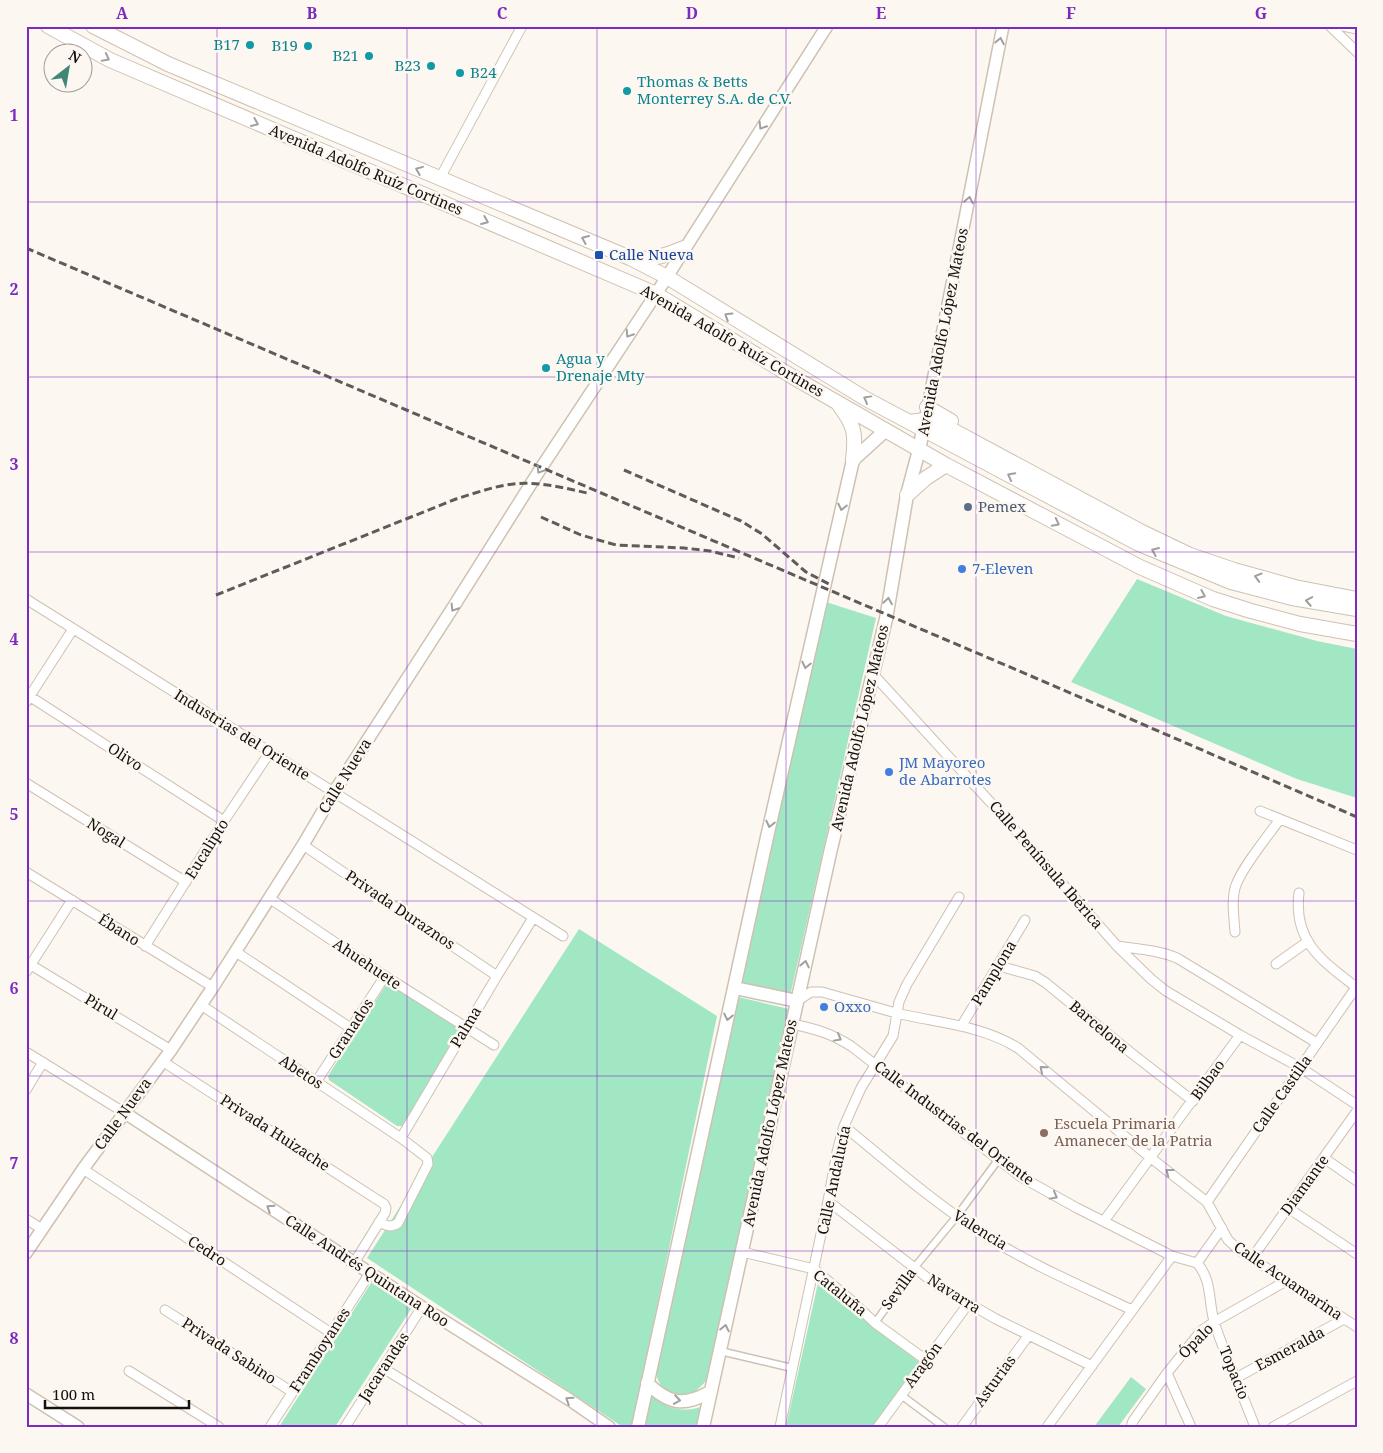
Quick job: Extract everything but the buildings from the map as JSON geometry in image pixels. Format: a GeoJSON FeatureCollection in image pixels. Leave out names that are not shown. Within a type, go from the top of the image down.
{"type":"FeatureCollection","features":[{"type":"Feature","properties":{"kind":"main road","name":"Avenida Adolfo Ruíz Cortines"},"geometry":{"type":"LineString","coordinates":[[48,26],[117,64],[656,294],[919,450],[1140,567],[1213,599],[1251,611],[1300,624],[1357,634]]}},
{"type":"Feature","properties":{"kind":"main road","name":"Avenida Adolfo Ruíz Cortines"},"geometry":{"type":"LineString","coordinates":[[93,26],[168,64],[630,258],[667,277],[797,358],[910,422],[925,419],[943,425],[1140,531],[1190,555],[1234,570],[1295,587],[1357,599]]}},
{"type":"Feature","properties":{"kind":"main road"},"geometry":{"type":"LineString","coordinates":[[630,258],[653,259],[664,257],[684,248]]}},
{"type":"Feature","properties":{"kind":"main road"},"geometry":{"type":"LineString","coordinates":[[638,1427],[805,668],[853,460],[855,438],[853,429],[848,417],[837,403]]}},
{"type":"Feature","properties":{"kind":"main road","name":"Avenida Adolfo Ruíz Cortines"},"geometry":{"type":"LineString","coordinates":[[925,419],[1097,523],[1137,543],[1231,582],[1292,598],[1357,609]]}},
{"type":"Feature","properties":{"kind":"main road","name":"Avenida Adolfo López Mateos"},"geometry":{"type":"LineString","coordinates":[[702,1427],[797,1002],[886,619],[906,495],[919,450],[925,419]]}},
{"type":"Feature","properties":{"kind":"main road"},"geometry":{"type":"LineString","coordinates":[[853,460],[886,430],[910,422]]}},
{"type":"Feature","properties":{"kind":"main road"},"geometry":{"type":"LineString","coordinates":[[906,495],[926,478],[946,465]]}},
{"type":"Feature","properties":{"kind":"main road"},"geometry":{"type":"LineString","coordinates":[[734,988],[797,1002]]}},
{"type":"Feature","properties":{"kind":"main road"},"geometry":{"type":"LineString","coordinates":[[647,1383],[668,1399],[679,1402],[697,1399],[710,1392]]}},
{"type":"Feature","properties":{"kind":"street"},"geometry":{"type":"LineString","coordinates":[[440,178],[522,26]]}},
{"type":"Feature","properties":{"kind":"street","name":"Calle Nueva"},"geometry":{"type":"LineString","coordinates":[[26,1253],[83,1169],[213,988],[334,792],[827,26]]}},
{"type":"Feature","properties":{"kind":"street","name":"Avenida Adolfo López Mateos"},"geometry":{"type":"LineString","coordinates":[[925,419],[1003,26]]}},
{"type":"Feature","properties":{"kind":"street"},"geometry":{"type":"LineString","coordinates":[[1330,26],[1357,52]]}},
{"type":"Feature","properties":{"kind":"street"},"geometry":{"type":"LineString","coordinates":[[1343,26],[1357,29]]}},
{"type":"Feature","properties":{"kind":"street","name":"Industrias del Oriente"},"geometry":{"type":"LineString","coordinates":[[26,599],[563,936]]}},
{"type":"Feature","properties":{"kind":"street"},"geometry":{"type":"LineString","coordinates":[[27,698],[73,629]]}},
{"type":"Feature","properties":{"kind":"street","name":"Calle Península Ibérica"},"geometry":{"type":"LineString","coordinates":[[872,673],[1118,946],[1151,979],[1166,991],[1240,1035],[1301,1068],[1357,1105]]}},
{"type":"Feature","properties":{"kind":"street","name":"Olivo"},"geometry":{"type":"LineString","coordinates":[[27,698],[224,820]]}},
{"type":"Feature","properties":{"kind":"street","name":"Eucalipto"},"geometry":{"type":"LineString","coordinates":[[145,946],[224,820],[270,752]]}},
{"type":"Feature","properties":{"kind":"street","name":"Nogal"},"geometry":{"type":"LineString","coordinates":[[26,783],[186,882]]}},
{"type":"Feature","properties":{"kind":"street"},"geometry":{"type":"LineString","coordinates":[[1260,810],[1357,850]]}},
{"type":"Feature","properties":{"kind":"street"},"geometry":{"type":"LineString","coordinates":[[1235,932],[1234,900],[1236,885],[1242,872],[1280,819]]}},
{"type":"Feature","properties":{"kind":"street","name":"Privada Duraznos"},"geometry":{"type":"LineString","coordinates":[[303,845],[497,976]]}},
{"type":"Feature","properties":{"kind":"street","name":"Ébano"},"geometry":{"type":"LineString","coordinates":[[26,872],[213,988]]}},
{"type":"Feature","properties":{"kind":"street"},"geometry":{"type":"LineString","coordinates":[[1299,893],[1298,915],[1307,942],[1329,966],[1356,986]]}},
{"type":"Feature","properties":{"kind":"street","name":"Calle Andalucía"},"geometry":{"type":"LineString","coordinates":[[780,1427],[844,1126],[875,1064],[893,1036],[899,1002],[907,984],[959,897]]}},
{"type":"Feature","properties":{"kind":"street","name":"Ahuehuete"},"geometry":{"type":"LineString","coordinates":[[269,898],[385,976],[494,1045]]}},
{"type":"Feature","properties":{"kind":"street"},"geometry":{"type":"LineString","coordinates":[[29,968],[72,900]]}},
{"type":"Feature","properties":{"kind":"street","name":"Palma"},"geometry":{"type":"LineString","coordinates":[[401,1138],[533,918]]}},
{"type":"Feature","properties":{"kind":"street","name":"Pamplona"},"geometry":{"type":"LineString","coordinates":[[962,1026],[1025,920]]}},
{"type":"Feature","properties":{"kind":"street"},"geometry":{"type":"LineString","coordinates":[[1276,964],[1307,942]]}},
{"type":"Feature","properties":{"kind":"street"},"geometry":{"type":"LineString","coordinates":[[1118,946],[1147,950],[1177,958],[1317,1043]]}},
{"type":"Feature","properties":{"kind":"street"},"geometry":{"type":"LineString","coordinates":[[236,952],[352,1029]]}},
{"type":"Feature","properties":{"kind":"street","name":"Barcelona"},"geometry":{"type":"LineString","coordinates":[[999,966],[1035,976],[1046,983],[1193,1101]]}},
{"type":"Feature","properties":{"kind":"street","name":"Pirul"},"geometry":{"type":"LineString","coordinates":[[29,968],[170,1050]]}},
{"type":"Feature","properties":{"kind":"street","name":"Granados"},"geometry":{"type":"LineString","coordinates":[[316,1082],[385,976]]}},
{"type":"Feature","properties":{"kind":"street","name":"Calle Castilla"},"geometry":{"type":"LineString","coordinates":[[1207,1202],[1356,986]]}},
{"type":"Feature","properties":{"kind":"street","name":"Calle Acuamarina"},"geometry":{"type":"LineString","coordinates":[[797,1002],[811,992],[822,992],[897,1013],[991,1034],[1018,1048],[1207,1202],[1228,1240],[1239,1250],[1357,1327]]}},
{"type":"Feature","properties":{"kind":"street","name":"Abetos"},"geometry":{"type":"LineString","coordinates":[[201,1005],[401,1138],[427,1158],[428,1164],[398,1222],[389,1227],[379,1222]]}},
{"type":"Feature","properties":{"kind":"street","name":"Calle Industrias del Oriente"},"geometry":{"type":"LineString","coordinates":[[792,1024],[834,1036],[875,1064],[998,1160],[1051,1194],[1172,1256],[1196,1263]]}},
{"type":"Feature","properties":{"kind":"street","name":"Bilbao"},"geometry":{"type":"LineString","coordinates":[[1104,1221],[1152,1158],[1240,1035]]}},
{"type":"Feature","properties":{"kind":"street"},"geometry":{"type":"LineString","coordinates":[[26,1052],[125,1113]]}},
{"type":"Feature","properties":{"kind":"street","name":"Privada Huizache"},"geometry":{"type":"LineString","coordinates":[[162,1061],[384,1204],[386,1212],[379,1222]]}},
{"type":"Feature","properties":{"kind":"street"},"geometry":{"type":"LineString","coordinates":[[26,1090],[44,1062]]}},
{"type":"Feature","properties":{"kind":"street","name":"Diamante"},"geometry":{"type":"LineString","coordinates":[[1252,1258],[1357,1111]]}},
{"type":"Feature","properties":{"kind":"street","name":"Calle Andrés Quintana Roo"},"geometry":{"type":"LineString","coordinates":[[125,1113],[422,1308],[610,1427]]}},
{"type":"Feature","properties":{"kind":"street","name":"Valencia"},"geometry":{"type":"LineString","coordinates":[[844,1126],[901,1173],[990,1239],[1132,1310]]}},
{"type":"Feature","properties":{"kind":"street"},"geometry":{"type":"LineString","coordinates":[[1324,1158],[1357,1181]]}},
{"type":"Feature","properties":{"kind":"street","name":"Sevilla"},"geometry":{"type":"LineString","coordinates":[[875,1322],[914,1268],[957,1216],[998,1160]]}},
{"type":"Feature","properties":{"kind":"street","name":"Cedro"},"geometry":{"type":"LineString","coordinates":[[83,1169],[332,1332]]}},
{"type":"Feature","properties":{"kind":"street","name":"Navarra"},"geometry":{"type":"LineString","coordinates":[[828,1201],[914,1268],[968,1304],[1028,1336],[1092,1366]]}},
{"type":"Feature","properties":{"kind":"street"},"geometry":{"type":"LineString","coordinates":[[1288,1208],[1357,1254]]}},
{"type":"Feature","properties":{"kind":"street"},"geometry":{"type":"LineString","coordinates":[[26,1220],[42,1228]]}},
{"type":"Feature","properties":{"kind":"street"},"geometry":{"type":"LineString","coordinates":[[354,1263],[379,1222]]}},
{"type":"Feature","properties":{"kind":"street"},"geometry":{"type":"LineString","coordinates":[[1196,1263],[1222,1228]]}},
{"type":"Feature","properties":{"kind":"street","name":"Cataluña"},"geometry":{"type":"LineString","coordinates":[[742,1252],[814,1269],[875,1322],[926,1360]]}},
{"type":"Feature","properties":{"kind":"street"},"geometry":{"type":"LineString","coordinates":[[1047,1427],[1172,1256]]}},
{"type":"Feature","properties":{"kind":"street","name":"Topacio"},"geometry":{"type":"LineString","coordinates":[[1196,1263],[1202,1269],[1208,1282],[1214,1322],[1255,1427]]}},
{"type":"Feature","properties":{"kind":"street","name":"Framboyanes"},"geometry":{"type":"LineString","coordinates":[[270,1427],[370,1273]]}},
{"type":"Feature","properties":{"kind":"street","name":"Ópalo"},"geometry":{"type":"LineString","coordinates":[[1131,1427],[1167,1373],[1201,1331],[1286,1281]]}},
{"type":"Feature","properties":{"kind":"street","name":"Aragón"},"geometry":{"type":"LineString","coordinates":[[878,1427],[968,1304]]}},
{"type":"Feature","properties":{"kind":"street","name":"Jacarandas"},"geometry":{"type":"LineString","coordinates":[[345,1427],[422,1308]]}},
{"type":"Feature","properties":{"kind":"street","name":"Privada Sabino"},"geometry":{"type":"LineString","coordinates":[[165,1310],[292,1392]]}},
{"type":"Feature","properties":{"kind":"street","name":"Esmeralda"},"geometry":{"type":"LineString","coordinates":[[1236,1378],[1344,1320]]}},
{"type":"Feature","properties":{"kind":"street","name":"Asturias"},"geometry":{"type":"LineString","coordinates":[[962,1427],[1028,1336]]}},
{"type":"Feature","properties":{"kind":"street"},"geometry":{"type":"LineString","coordinates":[[720,1350],[792,1368]]}},
{"type":"Feature","properties":{"kind":"street"},"geometry":{"type":"LineString","coordinates":[[383,1368],[478,1427]]}},
{"type":"Feature","properties":{"kind":"street"},"geometry":{"type":"LineString","coordinates":[[129,1371],[219,1427]]}},
{"type":"Feature","properties":{"kind":"street"},"geometry":{"type":"LineString","coordinates":[[1167,1373],[1191,1427]]}},
{"type":"Feature","properties":{"kind":"street"},"geometry":{"type":"LineString","coordinates":[[1273,1427],[1357,1381]]}},
{"type":"Feature","properties":{"kind":"street"},"geometry":{"type":"LineString","coordinates":[[26,1394],[78,1427]]}},
{"type":"Feature","properties":{"kind":"street"},"geometry":{"type":"LineString","coordinates":[[901,1395],[944,1427]]}},
{"type":"Feature","properties":{"kind":"green space"},"geometry":{"type":"Polygon","coordinates":[[[1137,579],[1226,616],[1317,641],[1357,649],[1357,798],[1297,779],[1071,682],[1137,579]]]}},
{"type":"Feature","properties":{"kind":"green space"},"geometry":{"type":"Polygon","coordinates":[[[826,602],[876,618],[790,996],[742,983],[826,602]]]}},
{"type":"Feature","properties":{"kind":"green space"},"geometry":{"type":"Polygon","coordinates":[[[579,929],[717,1016],[632,1427],[623,1427],[367,1258],[579,929]]]}},
{"type":"Feature","properties":{"kind":"green space"},"geometry":{"type":"Polygon","coordinates":[[[391,984],[459,1028],[459,1035],[402,1126],[397,1126],[329,1080],[328,1076],[386,985],[391,984]]]}},
{"type":"Feature","properties":{"kind":"green space"},"geometry":{"type":"Polygon","coordinates":[[[738,997],[789,1009],[707,1380],[691,1394],[677,1396],[664,1389],[656,1374],[738,997]]]}},
{"type":"Feature","properties":{"kind":"green space"},"geometry":{"type":"Polygon","coordinates":[[[373,1280],[413,1306],[335,1427],[279,1427],[373,1280]]]}},
{"type":"Feature","properties":{"kind":"green space"},"geometry":{"type":"Polygon","coordinates":[[[818,1283],[919,1362],[872,1427],[786,1427],[818,1283]]]}},
{"type":"Feature","properties":{"kind":"green space"},"geometry":{"type":"Polygon","coordinates":[[[1131,1377],[1146,1389],[1118,1427],[1094,1427],[1131,1377]]]}},
{"type":"Feature","properties":{"kind":"green space"},"geometry":{"type":"Polygon","coordinates":[[[649,1392],[667,1406],[673,1408],[686,1410],[701,1407],[697,1427],[643,1427],[649,1392]]]}},
{"type":"Feature","properties":{"kind":"railway"},"geometry":{"type":"LineString","coordinates":[[26,248],[1031,676],[1357,817]]}},
{"type":"Feature","properties":{"kind":"railway"},"geometry":{"type":"LineString","coordinates":[[624,470],[741,521],[762,534],[806,572],[829,584]]}},
{"type":"Feature","properties":{"kind":"railway"},"geometry":{"type":"LineString","coordinates":[[216,595],[456,499],[487,489],[526,483],[587,493]]}},
{"type":"Feature","properties":{"kind":"railway"},"geometry":{"type":"LineString","coordinates":[[541,517],[581,535],[616,545],[684,548],[710,551],[739,558]]}},
{"type":"Feature","properties":{"kind":"place","name":"B17"},"geometry":{"type":"Point","coordinates":[250,45]}},
{"type":"Feature","properties":{"kind":"place","name":"B19"},"geometry":{"type":"Point","coordinates":[308,46]}},
{"type":"Feature","properties":{"kind":"place","name":"B21"},"geometry":{"type":"Point","coordinates":[369,56]}},
{"type":"Feature","properties":{"kind":"place","name":"B23"},"geometry":{"type":"Point","coordinates":[431,66]}},
{"type":"Feature","properties":{"kind":"place","name":"B24"},"geometry":{"type":"Point","coordinates":[460,73]}},
{"type":"Feature","properties":{"kind":"place","name":"Thomas & Betts Monterrey S.A. de C.V."},"geometry":{"type":"Point","coordinates":[627,91]}},
{"type":"Feature","properties":{"kind":"place","name":"Calle Nueva"},"geometry":{"type":"Point","coordinates":[599,255]}},
{"type":"Feature","properties":{"kind":"place","name":"Agua y Drenaje Mty"},"geometry":{"type":"Point","coordinates":[546,368]}},
{"type":"Feature","properties":{"kind":"place","name":"Pemex"},"geometry":{"type":"Point","coordinates":[968,507]}},
{"type":"Feature","properties":{"kind":"place","name":"7-Eleven"},"geometry":{"type":"Point","coordinates":[962,569]}},
{"type":"Feature","properties":{"kind":"place","name":"JM Mayoreo de Abarrotes"},"geometry":{"type":"Point","coordinates":[889,772]}},
{"type":"Feature","properties":{"kind":"place","name":"Oxxo"},"geometry":{"type":"Point","coordinates":[824,1007]}},
{"type":"Feature","properties":{"kind":"place","name":"Escuela Primaria Amanecer de la Patria"},"geometry":{"type":"Point","coordinates":[1044,1133]}}]}
